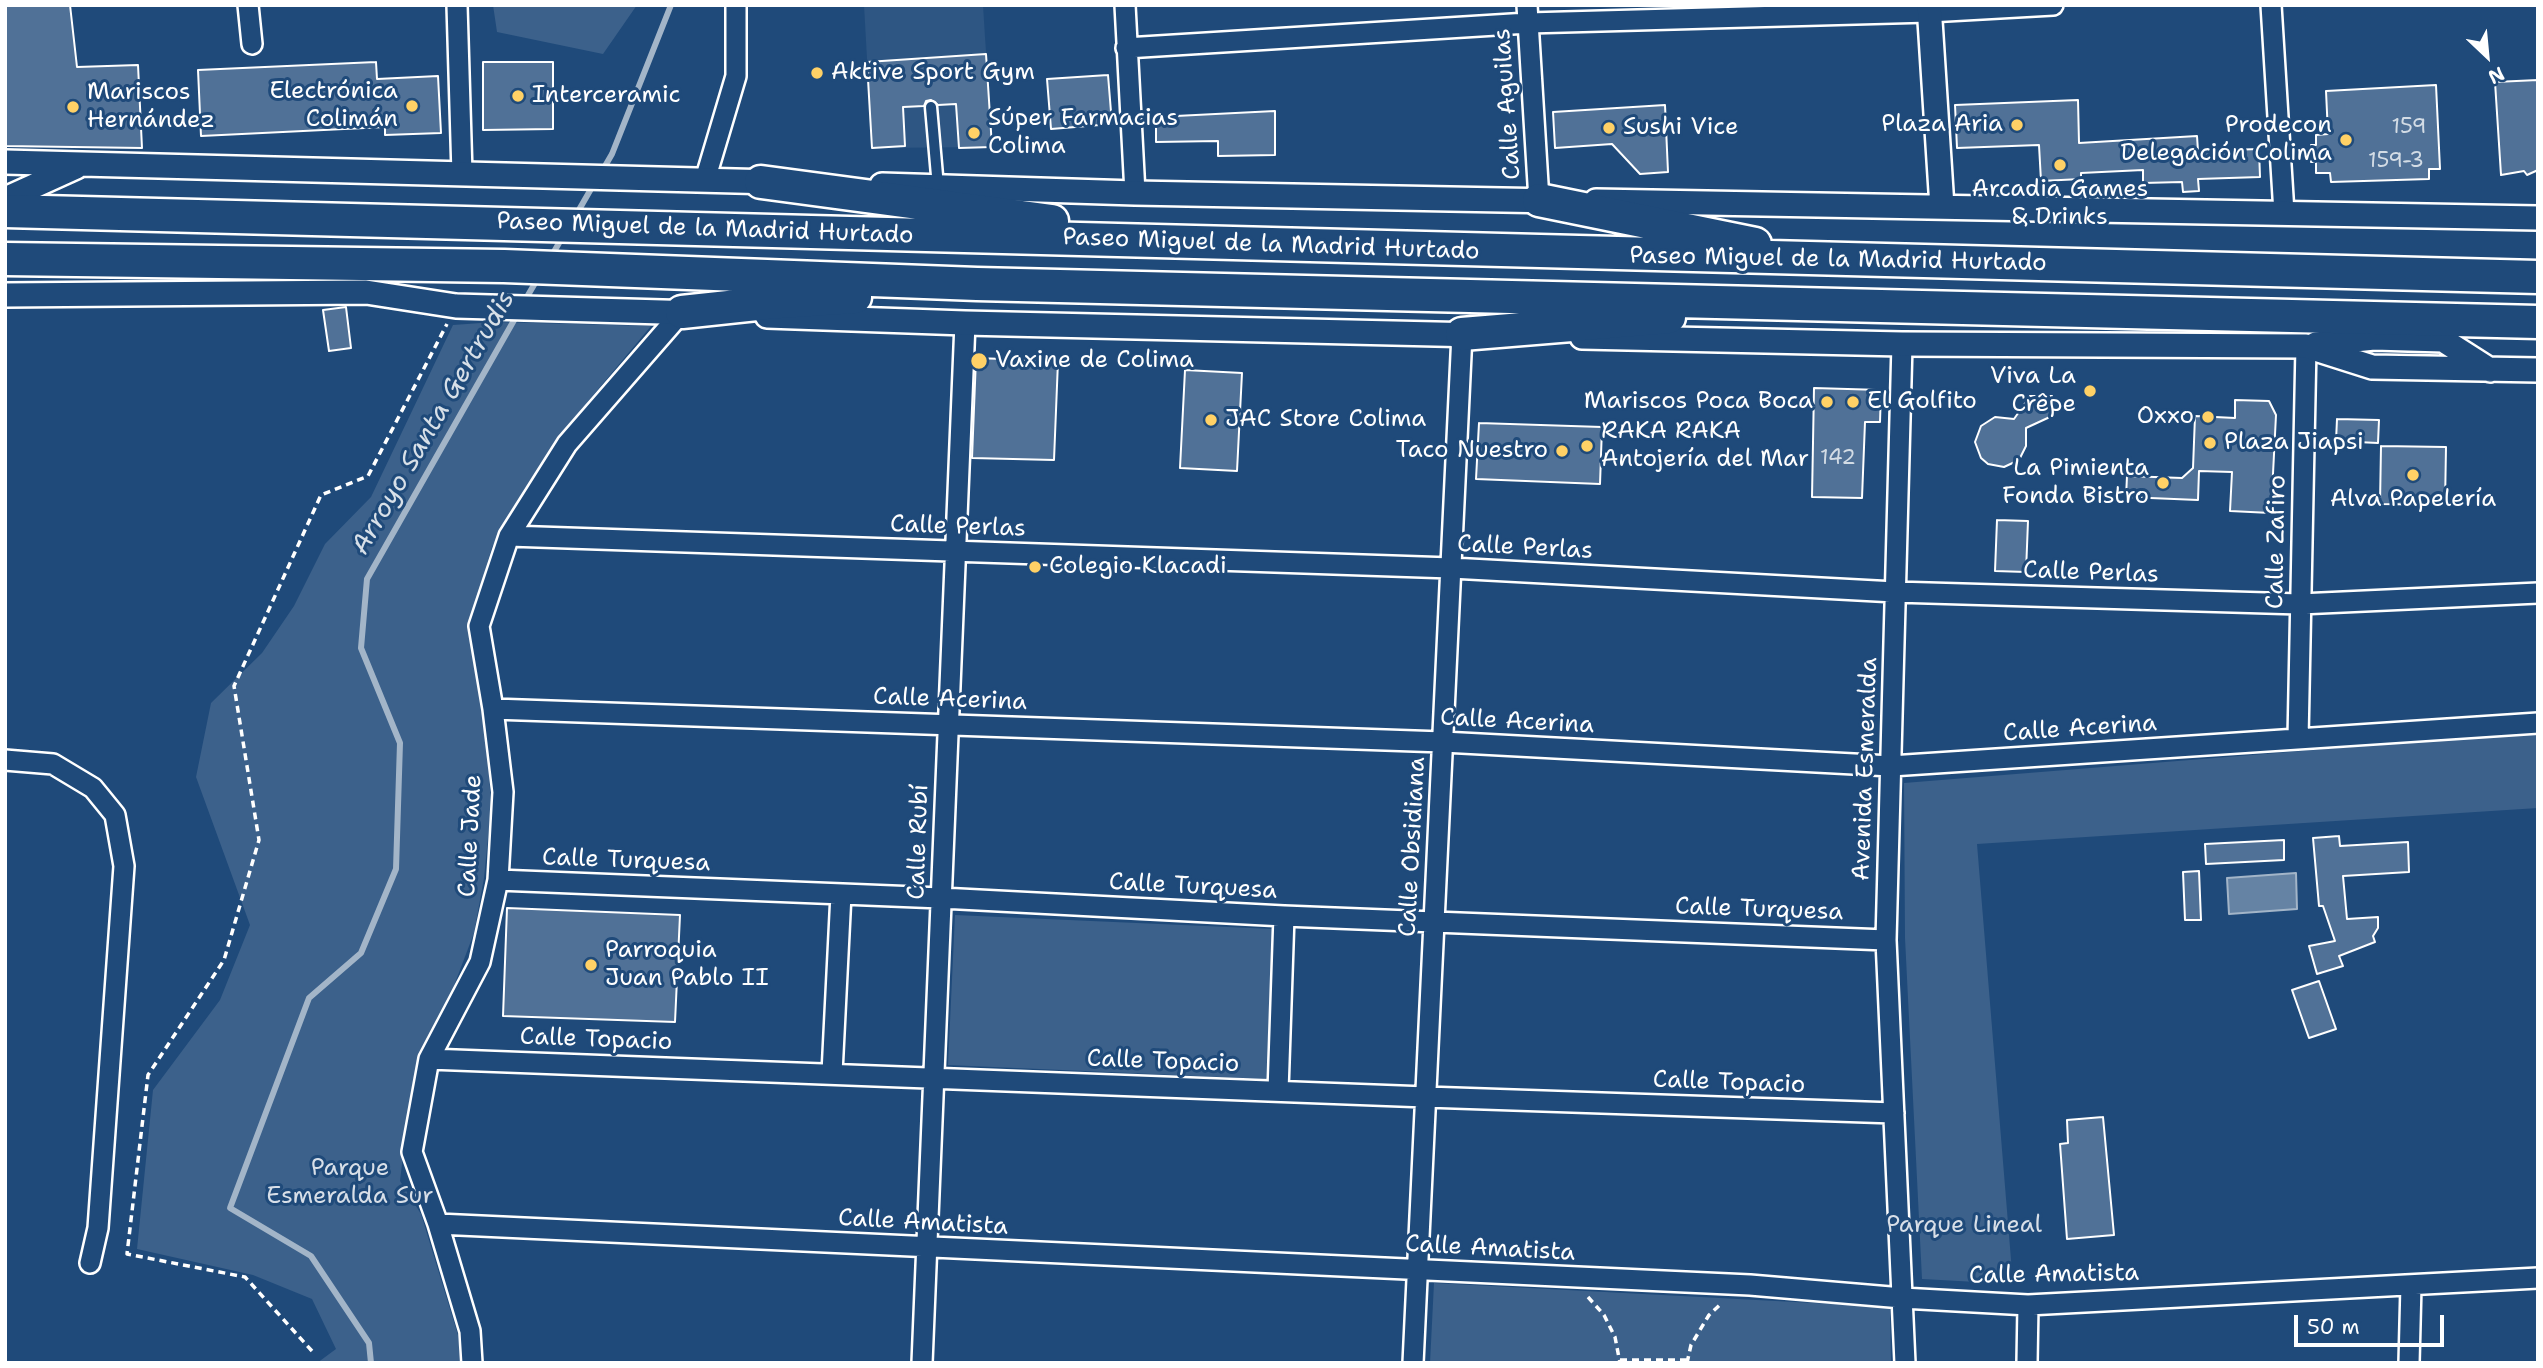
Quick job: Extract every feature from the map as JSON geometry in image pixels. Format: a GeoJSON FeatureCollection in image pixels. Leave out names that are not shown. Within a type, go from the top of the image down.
{"type":"FeatureCollection","features":[{"type":"Feature","properties":{"kind":"highway"},"geometry":{"type":"LineString","coordinates":[[761,182],[1088,225],[1209,244]]}},
{"type":"Feature","properties":{"kind":"highway"},"geometry":{"type":"LineString","coordinates":[[1539,200],[1839,261]]}},
{"type":"Feature","properties":{"kind":"highway","name":"Paseo Miguel de la Madrid Hurtado"},"geometry":{"type":"LineString","coordinates":[[5,211],[1839,261],[2538,277]]}},
{"type":"Feature","properties":{"kind":"highway","name":"Paseo Miguel de la Madrid Hurtado"},"geometry":{"type":"LineString","coordinates":[[5,259],[504,266],[978,284],[2538,322]]}},
{"type":"Feature","properties":{"kind":"highway"},"geometry":{"type":"LineString","coordinates":[[682,312],[978,284]]}},
{"type":"Feature","properties":{"kind":"highway"},"geometry":{"type":"LineString","coordinates":[[1462,334],[1838,304]]}},
{"type":"Feature","properties":{"kind":"street"},"geometry":{"type":"LineString","coordinates":[[248,5],[252,44]]}},
{"type":"Feature","properties":{"kind":"street"},"geometry":{"type":"LineString","coordinates":[[457,5],[462,173]]}},
{"type":"Feature","properties":{"kind":"street"},"geometry":{"type":"LineString","coordinates":[[705,180],[736,76],[736,5]]}},
{"type":"Feature","properties":{"kind":"street"},"geometry":{"type":"LineString","coordinates":[[1125,5],[1135,193]]}},
{"type":"Feature","properties":{"kind":"street"},"geometry":{"type":"LineString","coordinates":[[1126,48],[1527,14],[2053,5]]}},
{"type":"Feature","properties":{"kind":"street"},"geometry":{"type":"LineString","coordinates":[[2271,5],[2284,213]]}},
{"type":"Feature","properties":{"kind":"street"},"geometry":{"type":"LineString","coordinates":[[1929,9],[1942,207]]}},
{"type":"Feature","properties":{"kind":"street","name":"Calle Aguilas"},"geometry":{"type":"LineString","coordinates":[[1527,14],[1539,200]]}},
{"type":"Feature","properties":{"kind":"street"},"geometry":{"type":"LineString","coordinates":[[5,162],[1135,193],[2284,213],[2531,220]]}},
{"type":"Feature","properties":{"kind":"street"},"geometry":{"type":"LineString","coordinates":[[5,201],[12,195],[85,163]]}},
{"type":"Feature","properties":{"kind":"street"},"geometry":{"type":"LineString","coordinates":[[2490,217],[2538,202]]}},
{"type":"Feature","properties":{"kind":"street"},"geometry":{"type":"LineString","coordinates":[[5,271],[15,282],[35,290],[65,296]]}},
{"type":"Feature","properties":{"kind":"street"},"geometry":{"type":"LineString","coordinates":[[5,295],[366,292],[456,306],[965,323],[1902,344],[2306,346],[2372,367],[2535,368]]}},
{"type":"Feature","properties":{"kind":"street","name":"Calle Jade"},"geometry":{"type":"LineString","coordinates":[[472,1363],[470,1331],[439,1224],[412,1152],[429,1059],[480,962],[498,880],[503,792],[479,626],[509,536],[567,444],[682,312]]}},
{"type":"Feature","properties":{"kind":"street","name":"Calle Rubí"},"geometry":{"type":"LineString","coordinates":[[922,1363],[965,323]]}},
{"type":"Feature","properties":{"kind":"street","name":"Calle Obsidiana"},"geometry":{"type":"LineString","coordinates":[[1413,1363],[1462,334]]}},
{"type":"Feature","properties":{"kind":"street","name":"Avenida Esmeralda"},"geometry":{"type":"LineString","coordinates":[[1902,344],[1886,940],[1905,1363]]}},
{"type":"Feature","properties":{"kind":"street","name":"Calle Zafiro"},"geometry":{"type":"LineString","coordinates":[[2298,739],[2306,346]]}},
{"type":"Feature","properties":{"kind":"street","name":"Calle Perlas"},"geometry":{"type":"LineString","coordinates":[[509,536],[1451,568],[1895,592],[2300,604],[2538,593]]}},
{"type":"Feature","properties":{"kind":"street","name":"Calle Acerina"},"geometry":{"type":"LineString","coordinates":[[493,709],[1443,742],[1891,766],[2538,723]]}},
{"type":"Feature","properties":{"kind":"street"},"geometry":{"type":"LineString","coordinates":[[5,760],[53,764],[93,788],[115,815],[123,880],[98,1228],[90,1263]]}},
{"type":"Feature","properties":{"kind":"street","name":"Calle Turquesa"},"geometry":{"type":"LineString","coordinates":[[498,880],[1886,940]]}},
{"type":"Feature","properties":{"kind":"street"},"geometry":{"type":"LineString","coordinates":[[832,1073],[841,894]]}},
{"type":"Feature","properties":{"kind":"street"},"geometry":{"type":"LineString","coordinates":[[1278,1091],[1284,916]]}},
{"type":"Feature","properties":{"kind":"street","name":"Calle Topacio"},"geometry":{"type":"LineString","coordinates":[[429,1059],[1894,1113]]}},
{"type":"Feature","properties":{"kind":"street","name":"Calle Amatista"},"geometry":{"type":"LineString","coordinates":[[439,1224],[1750,1285],[2028,1305],[2538,1278]]}},
{"type":"Feature","properties":{"kind":"street"},"geometry":{"type":"LineString","coordinates":[[2409,1363],[2411,1284]]}},
{"type":"Feature","properties":{"kind":"street"},"geometry":{"type":"LineString","coordinates":[[2027,1363],[2028,1305]]}},
{"type":"Feature","properties":{"kind":"lane"},"geometry":{"type":"LineString","coordinates":[[931,107],[938,187]]}},
{"type":"Feature","properties":{"kind":"path"},"geometry":{"type":"LineString","coordinates":[[312,1350],[244,1277],[127,1254],[149,1074],[224,960],[259,839],[234,686],[321,495],[368,476],[456,306]]}},
{"type":"Feature","properties":{"kind":"path"},"geometry":{"type":"LineString","coordinates":[[1586,1296],[1604,1315],[1615,1337],[1620,1361],[1687,1362],[1691,1345],[1709,1315],[1728,1297],[1750,1285]]}},
{"type":"Feature","properties":{"kind":"shaded area"},"geometry":{"type":"Polygon","coordinates":[[[864,5],[983,5],[992,147],[872,148],[864,5]]]}},
{"type":"Feature","properties":{"kind":"shaded area"},"geometry":{"type":"Polygon","coordinates":[[[2296,873],[2297,909],[2229,914],[2227,878],[2296,873]]]}},
{"type":"Feature","properties":{"kind":"green space"},"geometry":{"type":"Polygon","coordinates":[[[493,5],[637,5],[603,54],[497,32],[493,5]]]}},
{"type":"Feature","properties":{"kind":"green space","name":"Parque Esmeralda Sur"},"geometry":{"type":"Polygon","coordinates":[[[495,322],[651,326],[590,399],[528,486],[492,547],[468,629],[487,739],[491,808],[484,878],[474,933],[409,1104],[400,1181],[421,1214],[458,1335],[461,1363],[317,1363],[336,1349],[312,1299],[253,1275],[137,1249],[153,1090],[220,1000],[250,925],[196,777],[211,703],[262,653],[294,606],[325,544],[371,497],[453,325],[495,322]]]}},
{"type":"Feature","properties":{"kind":"green space","name":"Parque Lineal"},"geometry":{"type":"Polygon","coordinates":[[[2538,732],[2538,808],[1977,844],[2013,1284],[1922,1279],[1905,938],[1904,783],[2538,732]]]}},
{"type":"Feature","properties":{"kind":"green space"},"geometry":{"type":"Polygon","coordinates":[[[955,915],[1273,929],[1266,1079],[948,1065],[955,915]]]}},
{"type":"Feature","properties":{"kind":"green space"},"geometry":{"type":"Polygon","coordinates":[[[1434,1283],[1890,1307],[1891,1363],[1430,1363],[1434,1283]]]}},
{"type":"Feature","properties":{"kind":"building","name":"Mariscos Hernández"},"geometry":{"type":"Polygon","coordinates":[[[5,5],[70,5],[77,67],[138,65],[142,148],[5,146],[5,5]]]}},
{"type":"Feature","properties":{"kind":"building"},"geometry":{"type":"Polygon","coordinates":[[[986,54],[992,147],[959,148],[956,104],[938,105],[931,100],[926,101],[924,106],[903,107],[905,146],[872,148],[867,62],[986,54]]]}},
{"type":"Feature","properties":{"kind":"building"},"geometry":{"type":"Polygon","coordinates":[[[376,62],[377,79],[438,76],[441,133],[385,135],[385,127],[201,136],[198,70],[376,62]]]}},
{"type":"Feature","properties":{"kind":"building","name":"Interceramic"},"geometry":{"type":"Polygon","coordinates":[[[483,62],[553,62],[553,129],[483,130],[483,62]]]}},
{"type":"Feature","properties":{"kind":"building"},"geometry":{"type":"Polygon","coordinates":[[[1108,75],[1112,124],[1051,129],[1047,79],[1108,75]]]}},
{"type":"Feature","properties":{"kind":"building"},"geometry":{"type":"Polygon","coordinates":[[[2538,80],[2538,170],[2527,175],[2524,171],[2501,175],[2495,82],[2538,80]]]}},
{"type":"Feature","properties":{"kind":"building"},"geometry":{"type":"Polygon","coordinates":[[[2436,85],[2440,169],[2429,169],[2429,179],[2331,182],[2330,173],[2316,173],[2316,162],[2311,162],[2311,145],[2316,145],[2316,135],[2328,134],[2326,91],[2436,85]]]}},
{"type":"Feature","properties":{"kind":"building"},"geometry":{"type":"Polygon","coordinates":[[[2078,100],[2079,143],[2197,136],[2198,151],[2259,149],[2260,177],[2198,179],[2199,191],[2183,192],[2182,182],[2143,183],[2143,170],[2081,173],[2081,179],[2041,181],[2039,145],[1957,148],[1955,105],[2078,100]]]}},
{"type":"Feature","properties":{"kind":"building"},"geometry":{"type":"Polygon","coordinates":[[[1665,105],[1668,172],[1640,174],[1612,144],[1555,148],[1553,112],[1665,105]]]}},
{"type":"Feature","properties":{"kind":"building"},"geometry":{"type":"Polygon","coordinates":[[[1275,111],[1275,155],[1218,156],[1218,141],[1156,142],[1156,117],[1275,111]]]}},
{"type":"Feature","properties":{"kind":"building"},"geometry":{"type":"Polygon","coordinates":[[[346,307],[351,348],[329,351],[323,310],[346,307]]]}},
{"type":"Feature","properties":{"kind":"building"},"geometry":{"type":"Polygon","coordinates":[[[976,358],[1058,361],[1054,460],[972,458],[976,358]]]}},
{"type":"Feature","properties":{"kind":"building","name":"JAC Store Colima"},"geometry":{"type":"Polygon","coordinates":[[[1185,370],[1242,373],[1237,471],[1180,468],[1185,370]]]}},
{"type":"Feature","properties":{"kind":"building"},"geometry":{"type":"Polygon","coordinates":[[[1814,388],[1881,390],[1880,422],[1865,422],[1862,498],[1812,497],[1814,388]]]}},
{"type":"Feature","properties":{"kind":"building"},"geometry":{"type":"Polygon","coordinates":[[[2030,396],[2052,396],[2052,416],[2026,428],[2026,446],[2019,460],[2004,467],[1988,464],[1981,458],[1975,442],[1981,426],[1995,417],[2014,419],[2030,396]]]}},
{"type":"Feature","properties":{"kind":"building"},"geometry":{"type":"Polygon","coordinates":[[[2235,400],[2269,401],[2276,415],[2271,513],[2230,511],[2232,472],[2199,471],[2198,500],[2126,497],[2127,476],[2182,478],[2193,468],[2195,416],[2235,418],[2235,400]]]}},
{"type":"Feature","properties":{"kind":"building"},"geometry":{"type":"Polygon","coordinates":[[[2337,419],[2379,420],[2378,443],[2336,441],[2337,419]]]}},
{"type":"Feature","properties":{"kind":"building"},"geometry":{"type":"Polygon","coordinates":[[[1479,423],[1602,427],[1600,484],[1476,479],[1479,423]]]}},
{"type":"Feature","properties":{"kind":"building","name":"Alva Papelería"},"geometry":{"type":"Polygon","coordinates":[[[2381,446],[2446,447],[2445,505],[2380,504],[2381,446]]]}},
{"type":"Feature","properties":{"kind":"building"},"geometry":{"type":"Polygon","coordinates":[[[1997,520],[2028,521],[2026,572],[1995,571],[1997,520]]]}},
{"type":"Feature","properties":{"kind":"building"},"geometry":{"type":"Polygon","coordinates":[[[2339,836],[2340,846],[2408,842],[2409,872],[2343,876],[2347,919],[2378,917],[2378,928],[2373,936],[2375,942],[2339,956],[2343,966],[2317,974],[2309,946],[2335,941],[2323,906],[2319,906],[2313,838],[2339,836]]]}},
{"type":"Feature","properties":{"kind":"building"},"geometry":{"type":"Polygon","coordinates":[[[2284,840],[2284,860],[2206,864],[2205,844],[2284,840]]]}},
{"type":"Feature","properties":{"kind":"building"},"geometry":{"type":"Polygon","coordinates":[[[2199,871],[2201,920],[2185,920],[2183,872],[2199,871]]]}},
{"type":"Feature","properties":{"kind":"building","name":"Parroquia Juan Pablo II"},"geometry":{"type":"Polygon","coordinates":[[[507,908],[680,915],[675,1022],[503,1016],[507,908]]]}},
{"type":"Feature","properties":{"kind":"building"},"geometry":{"type":"Polygon","coordinates":[[[2319,981],[2336,1029],[2309,1038],[2292,990],[2319,981]]]}},
{"type":"Feature","properties":{"kind":"building"},"geometry":{"type":"Polygon","coordinates":[[[2103,1117],[2114,1235],[2067,1239],[2060,1144],[2068,1143],[2067,1120],[2103,1117]]]}},
{"type":"Feature","properties":{"kind":"waterway","name":"Arroyo Santa Gertrudis"},"geometry":{"type":"LineString","coordinates":[[601,173],[612,154],[671,5]]}},
{"type":"Feature","properties":{"kind":"waterway","name":"Arroyo Santa Gertrudis"},"geometry":{"type":"LineString","coordinates":[[576,215],[595,182]]}},
{"type":"Feature","properties":{"kind":"waterway","name":"Arroyo Santa Gertrudis"},"geometry":{"type":"LineString","coordinates":[[551,257],[563,236]]}},
{"type":"Feature","properties":{"kind":"waterway","name":"Arroyo Santa Gertrudis"},"geometry":{"type":"LineString","coordinates":[[524,302],[538,278]]}},
{"type":"Feature","properties":{"kind":"waterway","name":"Arroyo Santa Gertrudis"},"geometry":{"type":"LineString","coordinates":[[371,1363],[369,1343],[311,1256],[230,1208],[309,998],[361,953],[396,869],[400,743],[361,648],[367,579],[517,315]]}},
{"type":"Feature","properties":{"kind":"place","name":"Aktive Sport Gym"},"geometry":{"type":"Point","coordinates":[817,73]}},
{"type":"Feature","properties":{"kind":"place","name":"Interceramic"},"geometry":{"type":"Point","coordinates":[518,96]}},
{"type":"Feature","properties":{"kind":"place","name":"Electrónica Colimán"},"geometry":{"type":"Point","coordinates":[412,106]}},
{"type":"Feature","properties":{"kind":"place","name":"Mariscos Hernández"},"geometry":{"type":"Point","coordinates":[73,107]}},
{"type":"Feature","properties":{"kind":"place","name":"Plaza Aria"},"geometry":{"type":"Point","coordinates":[2017,125]}},
{"type":"Feature","properties":{"kind":"place","name":"Sushi Vice"},"geometry":{"type":"Point","coordinates":[1609,128]}},
{"type":"Feature","properties":{"kind":"place","name":"Súper Farmacias Colima"},"geometry":{"type":"Point","coordinates":[974,133]}},
{"type":"Feature","properties":{"kind":"place","name":"Prodecon Delegación Colima"},"geometry":{"type":"Point","coordinates":[2346,140]}},
{"type":"Feature","properties":{"kind":"place","name":"Arcadia Games & Drinks"},"geometry":{"type":"Point","coordinates":[2060,165]}},
{"type":"Feature","properties":{"kind":"place","name":"Vaxine de Colima"},"geometry":{"type":"Point","coordinates":[979,361]}},
{"type":"Feature","properties":{"kind":"place","name":"Viva La Crêpe"},"geometry":{"type":"Point","coordinates":[2090,391]}},
{"type":"Feature","properties":{"kind":"place","name":"Mariscos Poca Boca"},"geometry":{"type":"Point","coordinates":[1827,402]}},
{"type":"Feature","properties":{"kind":"place","name":"El Golfito"},"geometry":{"type":"Point","coordinates":[1853,402]}},
{"type":"Feature","properties":{"kind":"place","name":"Oxxo"},"geometry":{"type":"Point","coordinates":[2208,417]}},
{"type":"Feature","properties":{"kind":"place","name":"JAC Store Colima"},"geometry":{"type":"Point","coordinates":[1211,420]}},
{"type":"Feature","properties":{"kind":"place","name":"Plaza Jiapsi"},"geometry":{"type":"Point","coordinates":[2210,443]}},
{"type":"Feature","properties":{"kind":"place","name":"RAKA RAKA Antojería del Mar"},"geometry":{"type":"Point","coordinates":[1587,446]}},
{"type":"Feature","properties":{"kind":"place","name":"Taco Nuestro"},"geometry":{"type":"Point","coordinates":[1562,451]}},
{"type":"Feature","properties":{"kind":"place","name":"Alva Papelería"},"geometry":{"type":"Point","coordinates":[2413,475]}},
{"type":"Feature","properties":{"kind":"place","name":"La Pimienta Fonda Bistro"},"geometry":{"type":"Point","coordinates":[2163,483]}},
{"type":"Feature","properties":{"kind":"place","name":"Colegio Klacadi"},"geometry":{"type":"Point","coordinates":[1035,567]}},
{"type":"Feature","properties":{"kind":"place","name":"Parroquia Juan Pablo II"},"geometry":{"type":"Point","coordinates":[591,965]}}]}
